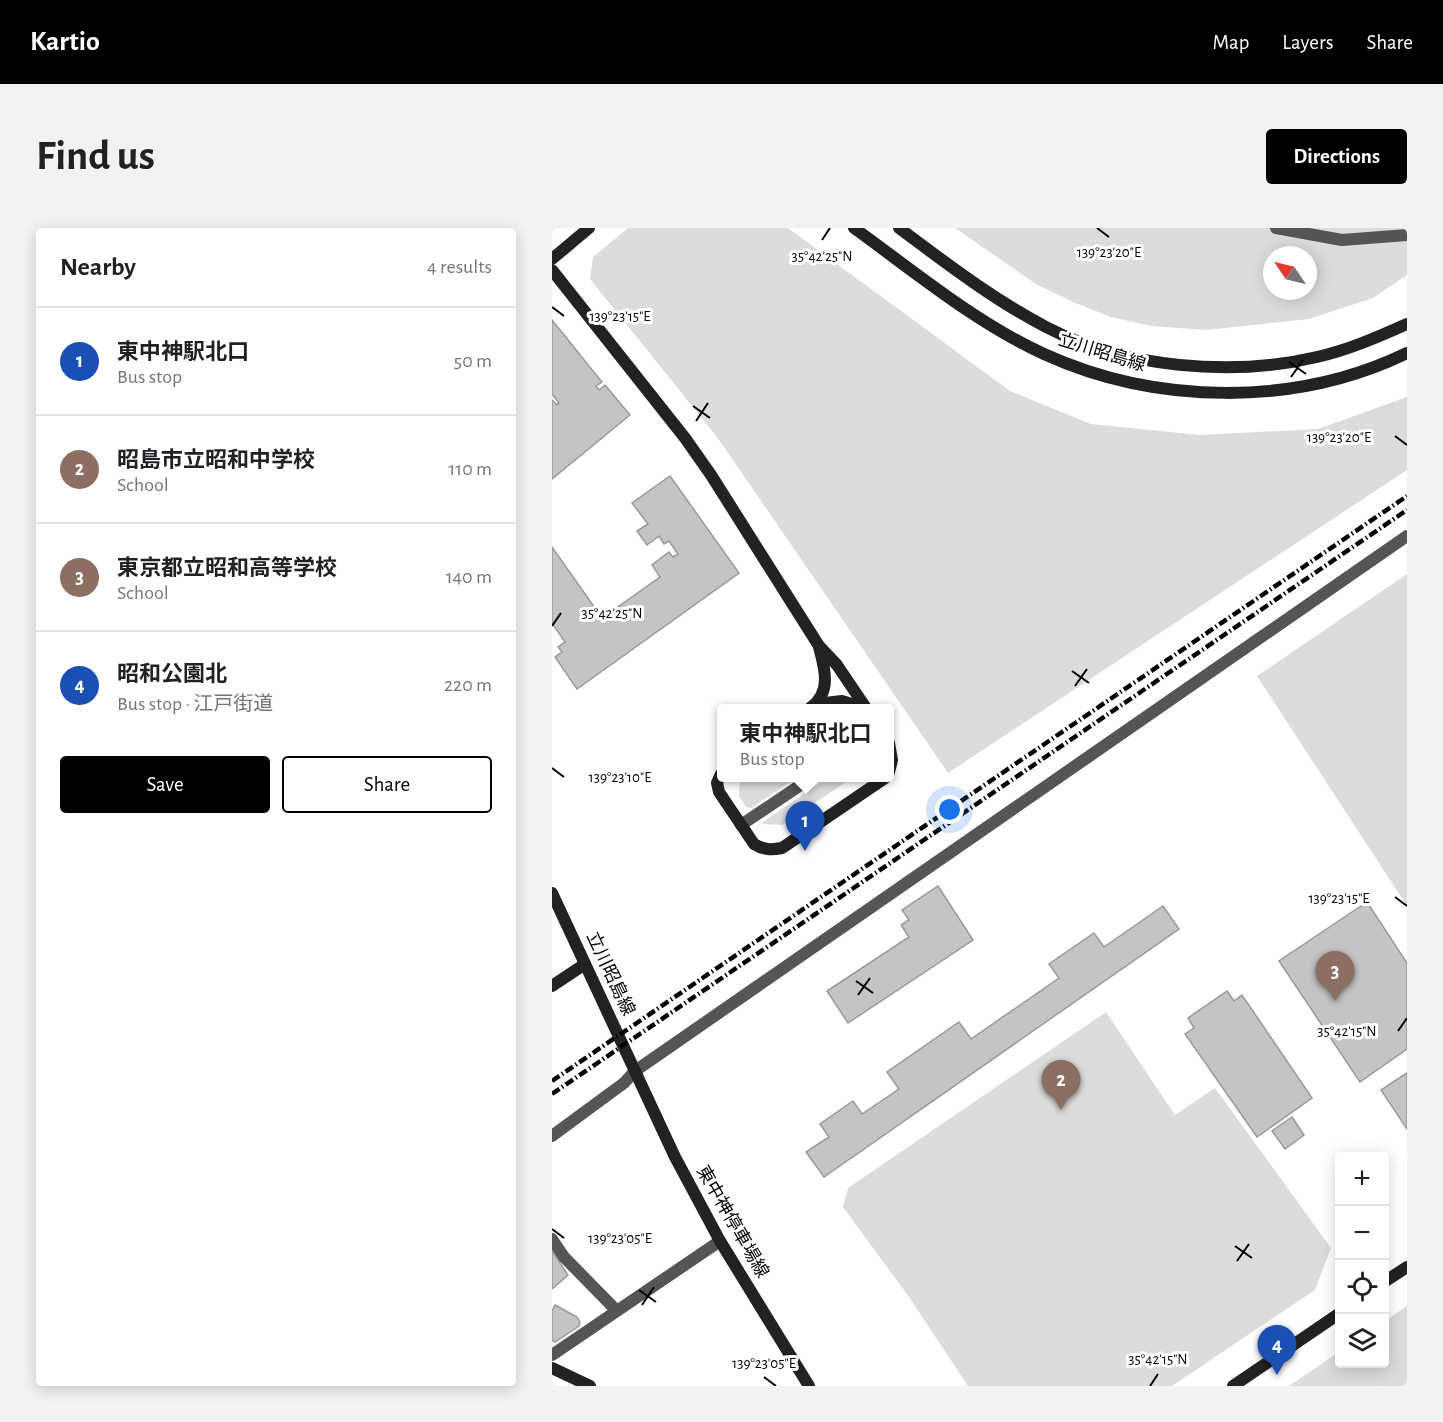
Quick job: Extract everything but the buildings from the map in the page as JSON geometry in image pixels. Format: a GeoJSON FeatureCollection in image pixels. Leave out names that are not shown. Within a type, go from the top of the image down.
{"type":"FeatureCollection","features":[{"type":"Feature","properties":{"kind":"main road"},"geometry":{"type":"LineString","coordinates":[[552,258],[589,228]]}},
{"type":"Feature","properties":{"kind":"main road","name":"立川昭島線"},"geometry":{"type":"LineString","coordinates":[[854,228],[1004,333],[1044,354],[1129,383],[1173,390],[1218,393],[1262,392],[1353,374],[1407,353]]}},
{"type":"Feature","properties":{"kind":"main road","name":"立川昭島線"},"geometry":{"type":"LineString","coordinates":[[899,228],[1011,307],[1048,328],[1092,346],[1136,358],[1183,366],[1229,368],[1275,365],[1318,357],[1364,343],[1407,324]]}},
{"type":"Feature","properties":{"kind":"main road"},"geometry":{"type":"LineString","coordinates":[[552,270],[685,438],[718,484],[819,646],[837,666],[862,704]]}},
{"type":"Feature","properties":{"kind":"main road"},"geometry":{"type":"LineString","coordinates":[[815,704],[824,692],[826,676],[819,646]]}},
{"type":"Feature","properties":{"kind":"main road"},"geometry":{"type":"LineString","coordinates":[[825,704],[842,701],[852,704]]}},
{"type":"Feature","properties":{"kind":"main road"},"geometry":{"type":"LineString","coordinates":[[717,782],[719,792],[754,844],[762,849],[782,848],[878,782]]}},
{"type":"Feature","properties":{"kind":"main road","name":"立川昭島線"},"geometry":{"type":"LineString","coordinates":[[552,893],[635,1071]]}},
{"type":"Feature","properties":{"kind":"main road"},"geometry":{"type":"LineString","coordinates":[[552,986],[585,964]]}},
{"type":"Feature","properties":{"kind":"main road","name":"東中神停車場線"},"geometry":{"type":"LineString","coordinates":[[635,1071],[675,1157],[720,1241],[809,1386]]}},
{"type":"Feature","properties":{"kind":"main road"},"geometry":{"type":"LineString","coordinates":[[1389,1279],[1407,1267]]}},
{"type":"Feature","properties":{"kind":"main road"},"geometry":{"type":"LineString","coordinates":[[1233,1386],[1339,1314]]}},
{"type":"Feature","properties":{"kind":"main road"},"geometry":{"type":"LineString","coordinates":[[552,1368],[590,1386]]}},
{"type":"Feature","properties":{"kind":"street"},"geometry":{"type":"LineString","coordinates":[[1276,228],[1342,240],[1407,235]]}},
{"type":"Feature","properties":{"kind":"street"},"geometry":{"type":"LineString","coordinates":[[552,1136],[624,1083],[635,1071],[1407,536]]}},
{"type":"Feature","properties":{"kind":"street"},"geometry":{"type":"LineString","coordinates":[[741,825],[804,782]]}},
{"type":"Feature","properties":{"kind":"street"},"geometry":{"type":"LineString","coordinates":[[552,1239],[564,1257],[616,1310]]}},
{"type":"Feature","properties":{"kind":"street"},"geometry":{"type":"LineString","coordinates":[[552,1355],[720,1241]]}},
{"type":"Feature","properties":{"kind":"shaded area"},"geometry":{"type":"Polygon","coordinates":[[[628,228],[788,228],[1010,391],[1091,424],[1200,435],[1318,429],[1407,397],[1407,470],[948,773],[717,437],[590,279],[593,257],[628,228]]]}},
{"type":"Feature","properties":{"kind":"shaded area"},"geometry":{"type":"Polygon","coordinates":[[[955,228],[1407,228],[1407,275],[1373,298],[1309,319],[1206,330],[1151,326],[1111,317],[1036,284],[955,228]]]}},
{"type":"Feature","properties":{"kind":"shaded area"},"geometry":{"type":"Polygon","coordinates":[[[1407,574],[1407,906],[1257,676],[1407,574]]]}},
{"type":"Feature","properties":{"kind":"shaded area"},"geometry":{"type":"Polygon","coordinates":[[[740,782],[790,782],[751,808],[746,807],[739,796],[740,782]]]}},
{"type":"Feature","properties":{"kind":"shaded area"},"geometry":{"type":"Polygon","coordinates":[[[821,782],[846,782],[782,825],[763,824],[821,782]]]}},
{"type":"Feature","properties":{"kind":"shaded area"},"geometry":{"type":"Polygon","coordinates":[[[1106,1012],[1175,1115],[1215,1088],[1331,1248],[1315,1290],[1172,1386],[968,1386],[909,1297],[843,1207],[848,1188],[1106,1012]]]}},
{"type":"Feature","properties":{"kind":"shaded area"},"geometry":{"type":"Polygon","coordinates":[[[1407,1306],[1407,1386],[1289,1386],[1335,1355],[1335,1368],[1389,1368],[1389,1318],[1407,1306]]]}},
{"type":"Feature","properties":{"kind":"railway"},"geometry":{"type":"LineString","coordinates":[[552,1081],[1407,496]]}},
{"type":"Feature","properties":{"kind":"railway"},"geometry":{"type":"LineString","coordinates":[[552,1094],[1407,510]]}},
{"type":"Feature","properties":{"kind":"place","name":"東中神駅北口"},"geometry":{"type":"Point","coordinates":[805,851]}},
{"type":"Feature","properties":{"kind":"place","name":"東京都立昭和高等学校"},"geometry":{"type":"Point","coordinates":[1335,1001]}},
{"type":"Feature","properties":{"kind":"place","name":"昭島市立昭和中学校"},"geometry":{"type":"Point","coordinates":[1061,1110]}},
{"type":"Feature","properties":{"kind":"place","name":"昭和公園北"},"geometry":{"type":"Point","coordinates":[1277,1375]}}]}
